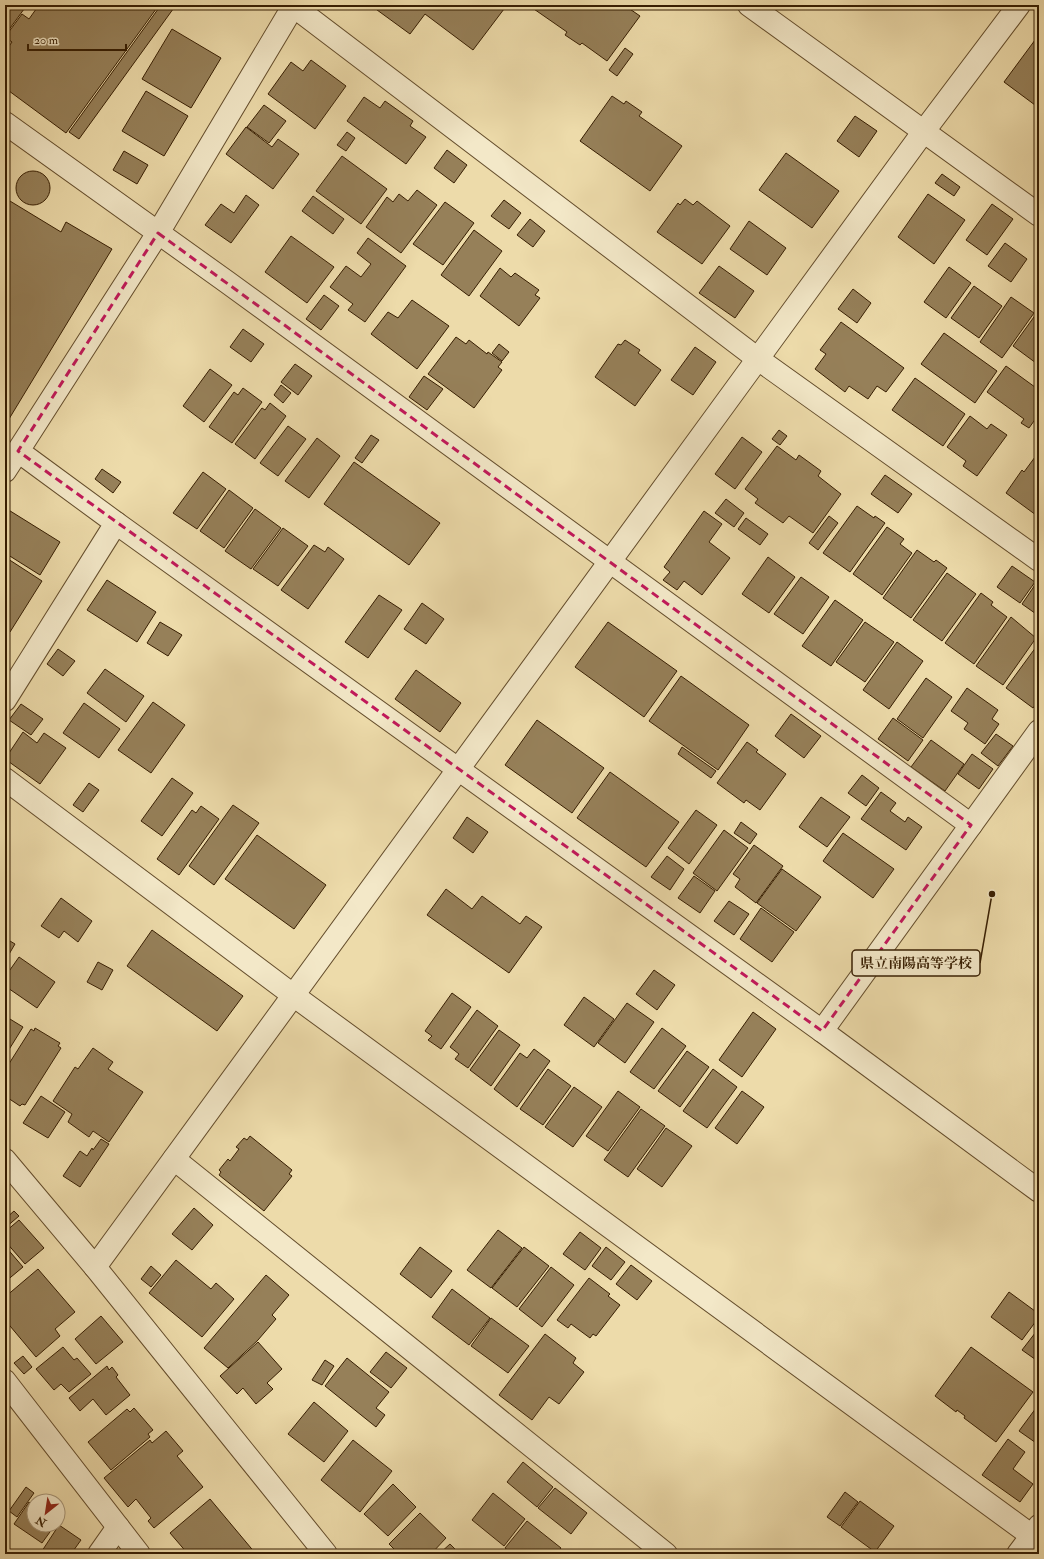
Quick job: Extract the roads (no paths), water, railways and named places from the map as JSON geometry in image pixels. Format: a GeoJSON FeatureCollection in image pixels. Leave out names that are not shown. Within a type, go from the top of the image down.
{"type":"FeatureCollection","features":[{"type":"Feature","properties":{"kind":"street"},"geometry":{"type":"LineString","coordinates":[[5,471],[158,233],[293,5],[758,359],[1039,560]]}},
{"type":"Feature","properties":{"kind":"street"},"geometry":{"type":"LineString","coordinates":[[749,5],[1039,215]]}},
{"type":"Feature","properties":{"kind":"street"},"geometry":{"type":"LineString","coordinates":[[95,1267],[924,131],[1019,5]]}},
{"type":"Feature","properties":{"kind":"street"},"geometry":{"type":"LineString","coordinates":[[5,123],[971,825]]}},
{"type":"Feature","properties":{"kind":"street"},"geometry":{"type":"LineString","coordinates":[[18,451],[458,770],[822,1031],[1039,1190]]}},
{"type":"Feature","properties":{"kind":"street"},"geometry":{"type":"LineString","coordinates":[[5,700],[116,523]]}},
{"type":"Feature","properties":{"kind":"street"},"geometry":{"type":"LineString","coordinates":[[822,1031],[1039,730]]}},
{"type":"Feature","properties":{"kind":"street"},"geometry":{"type":"LineString","coordinates":[[5,779],[293,995],[1037,1534],[1018,1554]]}},
{"type":"Feature","properties":{"kind":"street"},"geometry":{"type":"LineString","coordinates":[[174,1159],[666,1554]]}},
{"type":"Feature","properties":{"kind":"street"},"geometry":{"type":"LineString","coordinates":[[5,1160],[95,1267],[326,1554]]}},
{"type":"Feature","properties":{"kind":"street"},"geometry":{"type":"LineString","coordinates":[[5,1381],[139,1554]]}},
{"type":"Feature","properties":{"kind":"street"},"geometry":{"type":"LineString","coordinates":[[99,1554],[118,1527]]}},
{"type":"Feature","properties":{"kind":"place","name":"県立南陽高等学校"},"geometry":{"type":"Point","coordinates":[992,894]}}]}
